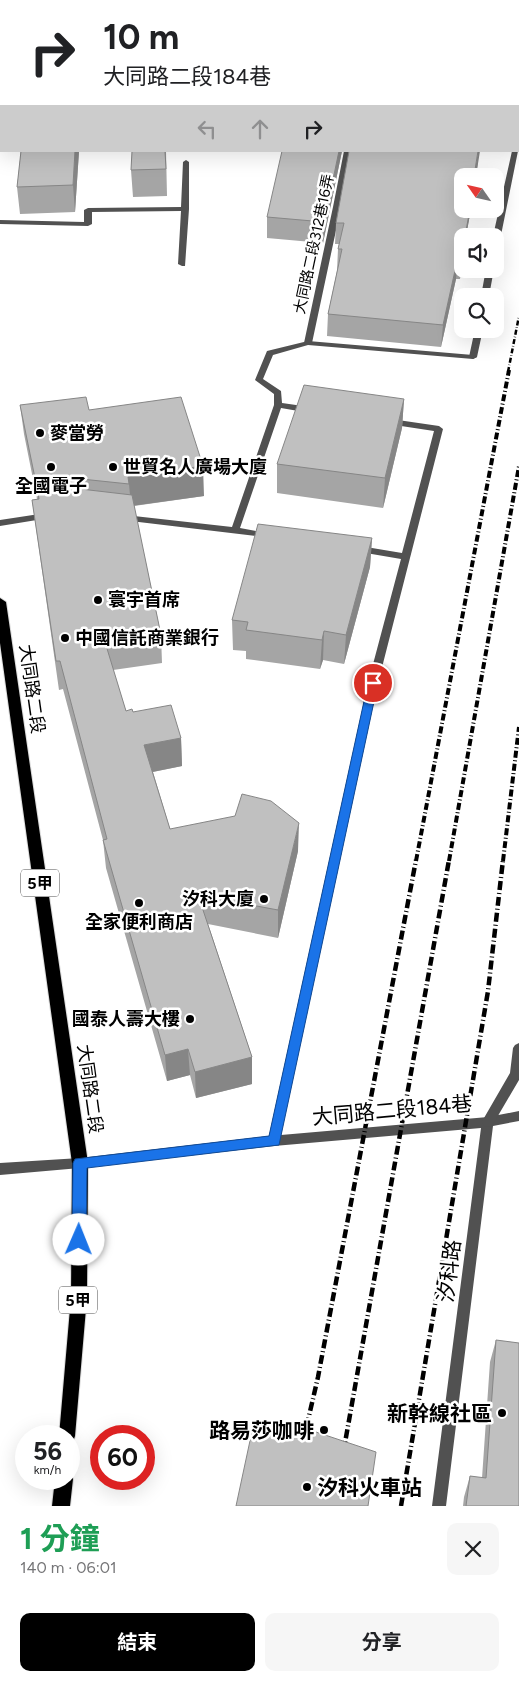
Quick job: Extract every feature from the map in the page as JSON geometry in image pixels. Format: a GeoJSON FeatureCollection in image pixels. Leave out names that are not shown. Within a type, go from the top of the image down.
{"type":"FeatureCollection","features":[{"type":"Feature","properties":{"kind":"main road","name":"大同路二段"},"geometry":{"type":"LineString","coordinates":[[0,602],[80,1163],[79,1297],[68,1425]]}},
{"type":"Feature","properties":{"kind":"main road"},"geometry":{"type":"LineString","coordinates":[[61,1506],[63,1490]]}},
{"type":"Feature","properties":{"kind":"street","name":"大同路二段312巷16弄"},"geometry":{"type":"LineString","coordinates":[[308,343],[337,208],[347,152]]}},
{"type":"Feature","properties":{"kind":"street"},"geometry":{"type":"LineString","coordinates":[[499,228],[515,152]]}},
{"type":"Feature","properties":{"kind":"street"},"geometry":{"type":"LineString","coordinates":[[182,264],[186,162]]}},
{"type":"Feature","properties":{"kind":"street"},"geometry":{"type":"LineString","coordinates":[[0,222],[88,224],[88,210],[185,209]]}},
{"type":"Feature","properties":{"kind":"street"},"geometry":{"type":"LineString","coordinates":[[235,530],[278,405],[278,393],[259,380],[270,353],[308,343],[473,357],[477,338]]}},
{"type":"Feature","properties":{"kind":"street"},"geometry":{"type":"LineString","coordinates":[[278,405],[316,411]]}},
{"type":"Feature","properties":{"kind":"street"},"geometry":{"type":"LineString","coordinates":[[274,1141],[373,683],[439,429],[384,421]]}},
{"type":"Feature","properties":{"kind":"street"},"geometry":{"type":"LineString","coordinates":[[0,523],[56,515]]}},
{"type":"Feature","properties":{"kind":"street"},"geometry":{"type":"LineString","coordinates":[[113,516],[235,530],[283,538]]}},
{"type":"Feature","properties":{"kind":"street"},"geometry":{"type":"LineString","coordinates":[[349,548],[406,557]]}},
{"type":"Feature","properties":{"kind":"street","name":"汐科路"},"geometry":{"type":"LineString","coordinates":[[439,1506],[488,1122],[516,1074],[519,1048]]}},
{"type":"Feature","properties":{"kind":"street","name":"大同路二段184巷"},"geometry":{"type":"LineString","coordinates":[[0,1169],[80,1163],[274,1141],[488,1122],[519,1116]]}},
{"type":"Feature","properties":{"kind":"building"},"geometry":{"type":"Polygon","coordinates":[[[21,152],[75,152],[73,185],[17,187],[21,152]]]}},
{"type":"Feature","properties":{"kind":"building"},"geometry":{"type":"Polygon","coordinates":[[[132,152],[165,152],[166,169],[131,170],[132,152]]]}},
{"type":"Feature","properties":{"kind":"building"},"geometry":{"type":"Polygon","coordinates":[[[282,152],[339,152],[324,222],[267,217],[282,152]]]}},
{"type":"Feature","properties":{"kind":"building"},"geometry":{"type":"Polygon","coordinates":[[[349,152],[478,152],[475,168],[454,168],[454,218],[468,218],[466,228],[454,228],[454,275],[443,325],[328,314],[342,249],[338,249],[344,223],[336,223],[349,152]]]}},
{"type":"Feature","properties":{"kind":"building"},"geometry":{"type":"Polygon","coordinates":[[[304,385],[404,399],[385,478],[277,464],[304,385]]]}},
{"type":"Feature","properties":{"kind":"building"},"geometry":{"type":"Polygon","coordinates":[[[86,397],[89,410],[181,397],[203,466],[128,477],[129,484],[72,478],[36,483],[20,405],[86,397]]]}},
{"type":"Feature","properties":{"kind":"building"},"geometry":{"type":"Polygon","coordinates":[[[72,488],[132,495],[161,635],[105,642],[126,711],[132,709],[133,712],[171,705],[181,738],[144,745],[170,829],[235,816],[242,794],[271,801],[299,823],[278,910],[198,895],[252,1057],[195,1072],[188,1049],[165,1055],[103,840],[107,839],[60,661],[56,661],[32,500],[39,499],[38,493],[72,488]]]}},
{"type":"Feature","properties":{"kind":"building"},"geometry":{"type":"Polygon","coordinates":[[[258,524],[372,538],[346,635],[324,631],[322,640],[246,630],[248,622],[232,620],[258,524]]]}},
{"type":"Feature","properties":{"kind":"building","name":"新幹線社區"},"geometry":{"type":"Polygon","coordinates":[[[496,1340],[519,1343],[519,1506],[466,1506],[470,1476],[486,1478],[496,1340]]]}},
{"type":"Feature","properties":{"kind":"building","name":"汐科火車站"},"geometry":{"type":"Polygon","coordinates":[[[283,1421],[376,1452],[368,1506],[236,1506],[254,1422],[283,1421]]]}},
{"type":"Feature","properties":{"kind":"railway"},"geometry":{"type":"LineString","coordinates":[[508,372],[519,316]]}},
{"type":"Feature","properties":{"kind":"railway"},"geometry":{"type":"LineString","coordinates":[[416,861],[509,370]]}},
{"type":"Feature","properties":{"kind":"railway"},"geometry":{"type":"LineString","coordinates":[[449,861],[519,466]]}},
{"type":"Feature","properties":{"kind":"railway"},"geometry":{"type":"LineString","coordinates":[[503,861],[519,727]]}},
{"type":"Feature","properties":{"kind":"railway"},"geometry":{"type":"LineString","coordinates":[[303,1442],[318,1377],[416,860]]}},
{"type":"Feature","properties":{"kind":"railway"},"geometry":{"type":"LineString","coordinates":[[343,1454],[449,860]]}},
{"type":"Feature","properties":{"kind":"railway"},"geometry":{"type":"LineString","coordinates":[[401,1506],[488,991],[503,860]]}},
{"type":"Feature","properties":{"kind":"place","name":"麥當勞"},"geometry":{"type":"Point","coordinates":[40,433]}},
{"type":"Feature","properties":{"kind":"place","name":"全國電子"},"geometry":{"type":"Point","coordinates":[51,467]}},
{"type":"Feature","properties":{"kind":"place","name":"世貿名人廣場大廈"},"geometry":{"type":"Point","coordinates":[113,467]}},
{"type":"Feature","properties":{"kind":"place","name":"寰宇首席"},"geometry":{"type":"Point","coordinates":[98,600]}},
{"type":"Feature","properties":{"kind":"place","name":"中國信託商業銀行"},"geometry":{"type":"Point","coordinates":[65,638]}},
{"type":"Feature","properties":{"kind":"place","name":"汐科大廈"},"geometry":{"type":"Point","coordinates":[264,899]}},
{"type":"Feature","properties":{"kind":"place","name":"全家便利商店"},"geometry":{"type":"Point","coordinates":[139,903]}},
{"type":"Feature","properties":{"kind":"place","name":"國泰人壽大樓"},"geometry":{"type":"Point","coordinates":[190,1019]}},
{"type":"Feature","properties":{"kind":"place","name":"新幹線社區"},"geometry":{"type":"Point","coordinates":[502,1413]}},
{"type":"Feature","properties":{"kind":"place","name":"路易莎咖啡"},"geometry":{"type":"Point","coordinates":[324,1430]}},
{"type":"Feature","properties":{"kind":"place","name":"汐科火車站"},"geometry":{"type":"Point","coordinates":[307,1487]}},
{"type":"Feature","properties":{"kind":"route"},"geometry":{"type":"LineString","coordinates":[[79,1240],[80,1163],[274,1141],[373,683]]}}]}
